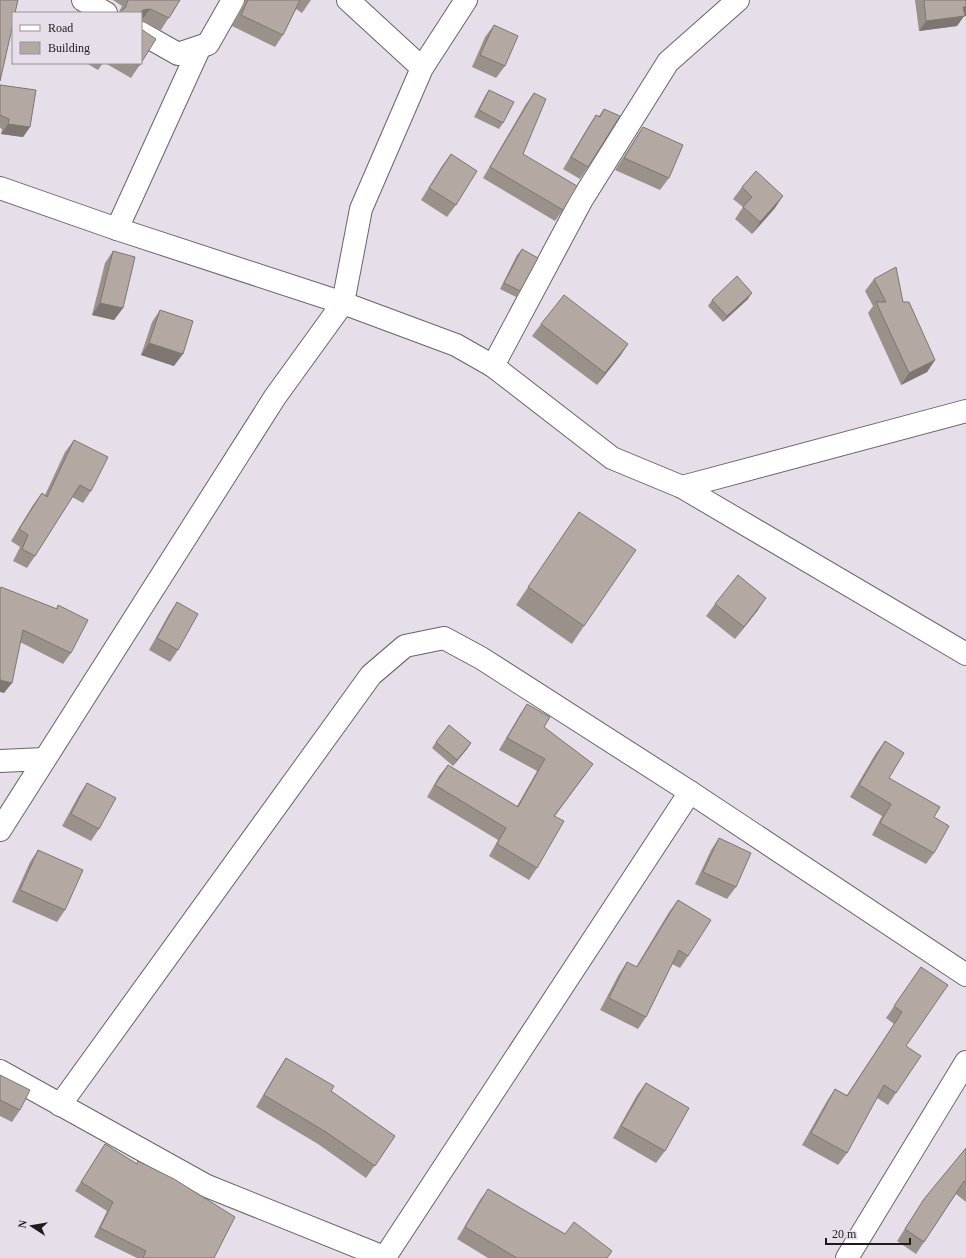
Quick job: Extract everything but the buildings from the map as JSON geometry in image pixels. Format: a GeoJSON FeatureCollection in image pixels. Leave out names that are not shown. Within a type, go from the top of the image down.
{"type":"FeatureCollection","features":[{"type":"Feature","properties":{"kind":"street"},"geometry":{"type":"LineString","coordinates":[[83,0],[104,12]]}},
{"type":"Feature","properties":{"kind":"street"},"geometry":{"type":"LineString","coordinates":[[142,34],[178,54],[199,49],[208,44],[232,0]]}},
{"type":"Feature","properties":{"kind":"street"},"geometry":{"type":"LineString","coordinates":[[348,0],[422,68]]}},
{"type":"Feature","properties":{"kind":"street"},"geometry":{"type":"LineString","coordinates":[[0,830],[275,397],[343,303],[361,209],[422,68],[466,0]]}},
{"type":"Feature","properties":{"kind":"street"},"geometry":{"type":"LineString","coordinates":[[493,366],[581,201],[668,62],[738,0]]}},
{"type":"Feature","properties":{"kind":"street"},"geometry":{"type":"LineString","coordinates":[[117,229],[199,49]]}},
{"type":"Feature","properties":{"kind":"street"},"geometry":{"type":"LineString","coordinates":[[0,188],[117,229],[343,303],[456,345],[493,366],[612,458],[682,488],[966,654]]}},
{"type":"Feature","properties":{"kind":"street"},"geometry":{"type":"LineString","coordinates":[[682,488],[966,411]]}},
{"type":"Feature","properties":{"kind":"street"},"geometry":{"type":"LineString","coordinates":[[60,1105],[371,675],[405,646],[444,638],[481,658],[690,792],[966,975]]}},
{"type":"Feature","properties":{"kind":"street"},"geometry":{"type":"LineString","coordinates":[[0,761],[44,759]]}},
{"type":"Feature","properties":{"kind":"street"},"geometry":{"type":"LineString","coordinates":[[0,1071],[207,1186],[385,1258],[690,792]]}},
{"type":"Feature","properties":{"kind":"street"},"geometry":{"type":"LineString","coordinates":[[847,1258],[966,1062]]}}]}
